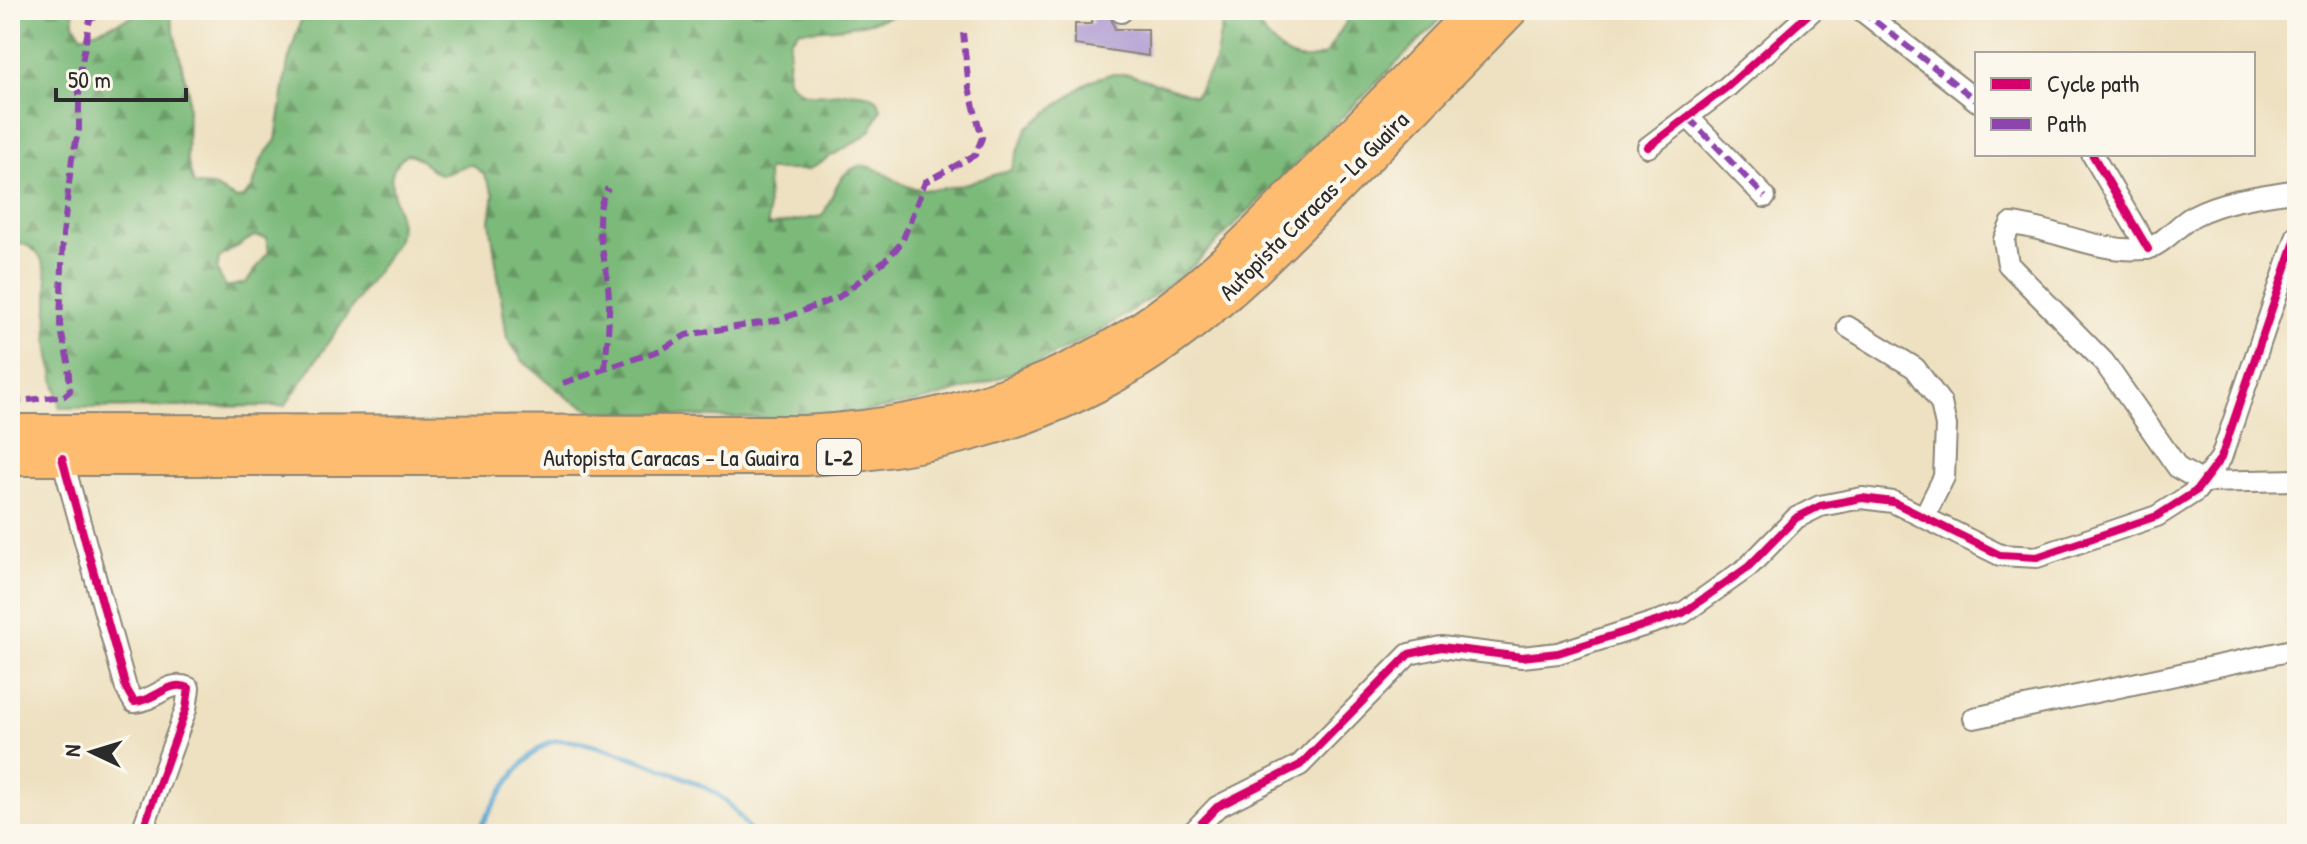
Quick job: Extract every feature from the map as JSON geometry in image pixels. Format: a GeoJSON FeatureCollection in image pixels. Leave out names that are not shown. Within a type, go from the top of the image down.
{"type":"FeatureCollection","features":[{"type":"Feature","properties":{"kind":"highway","name":"Autopista Caracas - La Guaira"},"geometry":{"type":"LineString","coordinates":[[10,432],[804,433],[894,426],[943,415],[1024,389],[1068,370],[1134,334],[1178,301],[1242,248],[1475,10]]}},
{"type":"Feature","properties":{"kind":"highway","name":"Autopista Caracas - La Guaira"},"geometry":{"type":"LineString","coordinates":[[10,458],[805,458],[898,451],[991,428],[1033,413],[1114,375],[1148,355],[1228,294],[1510,10]]}},
{"type":"Feature","properties":{"kind":"street"},"geometry":{"type":"LineString","coordinates":[[1648,147],[1689,118],[1813,10]]}},
{"type":"Feature","properties":{"kind":"street"},"geometry":{"type":"LineString","coordinates":[[1861,10],[1975,99]]}},
{"type":"Feature","properties":{"kind":"street"},"geometry":{"type":"LineString","coordinates":[[1689,118],[1765,197]]}},
{"type":"Feature","properties":{"kind":"street"},"geometry":{"type":"LineString","coordinates":[[2093,156],[2148,249]]}},
{"type":"Feature","properties":{"kind":"street"},"geometry":{"type":"LineString","coordinates":[[2297,190],[2218,206],[2194,216],[2148,249],[2104,249],[2037,227],[2011,224],[2004,240],[2008,264],[2104,362],[2178,468],[2203,482],[2297,480]]}},
{"type":"Feature","properties":{"kind":"street"},"geometry":{"type":"LineString","coordinates":[[1191,834],[1217,807],[1300,765],[1409,654],[1441,647],[1522,657],[1558,653],[1683,613],[1748,567],[1796,518],[1820,506],[1862,498],[1893,502],[2000,555],[2037,557],[2157,516],[2196,491],[2221,458],[2297,235]]}},
{"type":"Feature","properties":{"kind":"street"},"geometry":{"type":"LineString","coordinates":[[1848,327],[1915,368],[1941,403],[1946,426],[1944,477],[1924,517]]}},
{"type":"Feature","properties":{"kind":"street"},"geometry":{"type":"LineString","coordinates":[[62,458],[126,688],[134,702],[152,701],[166,688],[180,684],[189,688],[186,709],[141,834]]}},
{"type":"Feature","properties":{"kind":"street"},"geometry":{"type":"LineString","coordinates":[[1974,718],[2297,649]]}},
{"type":"Feature","properties":{"kind":"green space"},"geometry":{"type":"Polygon","coordinates":[[[10,10],[73,10],[74,23],[82,36],[150,10],[169,10],[188,92],[187,160],[194,185],[212,186],[236,199],[243,198],[252,189],[262,158],[276,140],[288,62],[304,10],[908,10],[855,25],[800,30],[790,40],[787,78],[795,88],[817,95],[866,94],[877,99],[881,109],[871,130],[859,140],[807,170],[767,170],[768,226],[822,216],[839,181],[857,167],[872,168],[907,186],[926,189],[963,184],[1011,170],[1027,128],[1090,81],[1110,74],[1129,74],[1195,96],[1215,62],[1224,12],[1231,10],[1245,16],[1283,52],[1294,58],[1308,59],[1325,55],[1354,10],[1450,10],[1196,263],[1153,296],[1109,325],[1014,372],[913,403],[861,412],[781,418],[701,417],[595,412],[569,399],[523,361],[507,338],[490,221],[494,194],[484,174],[472,165],[441,174],[431,170],[417,157],[407,154],[397,164],[391,184],[399,217],[397,241],[285,406],[60,408],[49,349],[44,265],[37,253],[26,245],[10,242],[10,10]],[[254,236],[219,258],[217,271],[226,287],[246,283],[269,251],[266,238],[254,236]]]}},
{"type":"Feature","properties":{"kind":"building"},"geometry":{"type":"Polygon","coordinates":[[[1092,10],[1108,10],[1115,29],[1148,29],[1148,56],[1075,45],[1075,24],[1092,24],[1092,10]]]}},
{"type":"Feature","properties":{"kind":"waterway"},"geometry":{"type":"LineString","coordinates":[[476,834],[526,760],[548,743],[561,740],[603,748],[697,783],[734,809],[752,834]]}},
{"type":"Feature","properties":{"kind":"waterway"},"geometry":{"type":"LineString","coordinates":[[2255,834],[2297,829]]}},
{"type":"Feature","properties":{"kind":"marked path"},"geometry":{"type":"LineString","coordinates":[[10,402],[64,396],[70,391],[60,325],[63,235],[72,158],[79,129],[79,78],[90,19],[117,10]]}},
{"type":"Feature","properties":{"kind":"marked path"},"geometry":{"type":"LineString","coordinates":[[1861,10],[1975,99]]}},
{"type":"Feature","properties":{"kind":"marked path"},"geometry":{"type":"LineString","coordinates":[[563,383],[661,350],[686,335],[779,320],[839,297],[889,257],[902,242],[925,182],[975,155],[982,138],[969,88],[963,33]]}},
{"type":"Feature","properties":{"kind":"marked path"},"geometry":{"type":"LineString","coordinates":[[1689,118],[1765,197]]}},
{"type":"Feature","properties":{"kind":"marked path"},"geometry":{"type":"LineString","coordinates":[[605,369],[609,296],[599,223],[602,199],[608,188]]}},
{"type":"Feature","properties":{"kind":"cycle path"},"geometry":{"type":"LineString","coordinates":[[1648,147],[1727,87],[1813,10]]}},
{"type":"Feature","properties":{"kind":"cycle path"},"geometry":{"type":"LineString","coordinates":[[2093,156],[2148,249]]}},
{"type":"Feature","properties":{"kind":"cycle path"},"geometry":{"type":"LineString","coordinates":[[1191,834],[1217,807],[1300,765],[1409,654],[1441,647],[1522,657],[1558,653],[1683,613],[1748,567],[1796,518],[1820,506],[1862,498],[1893,502],[2000,555],[2037,557],[2157,516],[2196,491],[2221,458],[2297,235]]}},
{"type":"Feature","properties":{"kind":"cycle path"},"geometry":{"type":"LineString","coordinates":[[62,458],[126,688],[134,702],[175,686],[189,688],[186,709],[141,834]]}}]}
